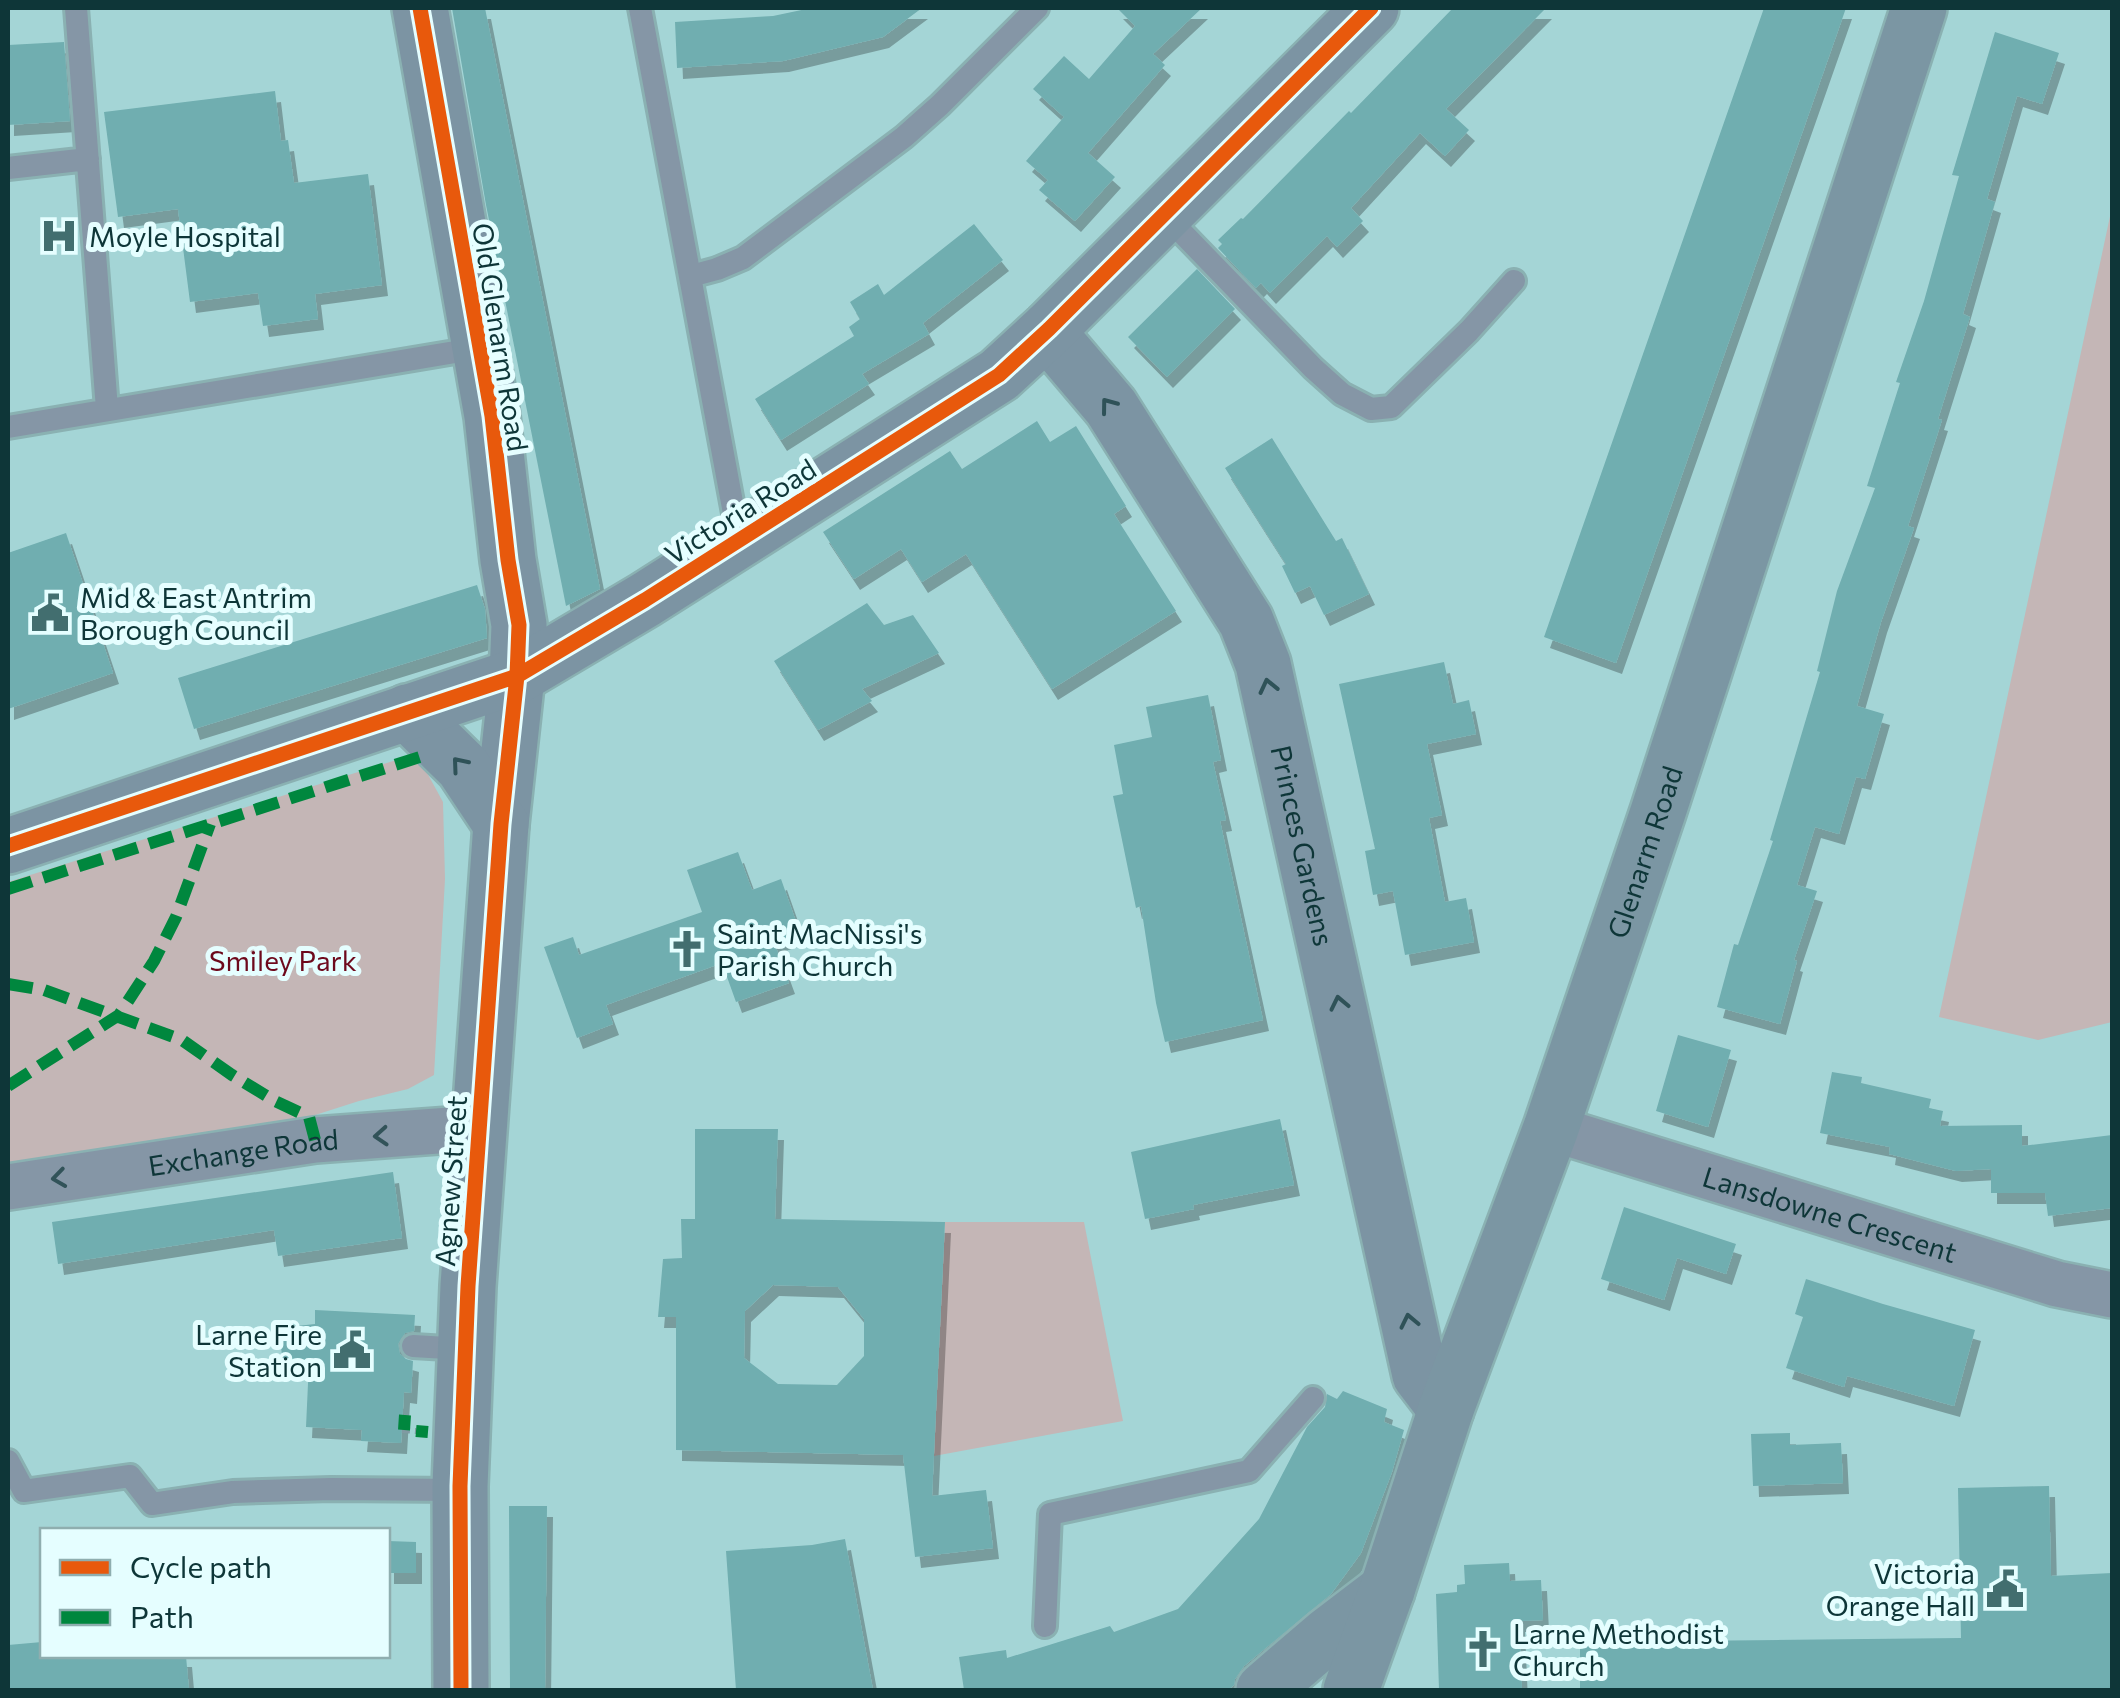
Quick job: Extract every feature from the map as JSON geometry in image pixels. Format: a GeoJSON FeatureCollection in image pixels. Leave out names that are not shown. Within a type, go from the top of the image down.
{"type":"FeatureCollection","features":[{"type":"Feature","properties":{"kind":"main road","name":"Glenarm Road"},"geometry":{"type":"LineString","coordinates":[[1350,1690],[1386,1590],[1423,1388],[1551,1128],[1664,794],[1919,8]]}},
{"type":"Feature","properties":{"kind":"main road"},"geometry":{"type":"LineString","coordinates":[[1264,1690],[1386,1590]]}},
{"type":"Feature","properties":{"kind":"street","name":"Old Glenarm Road"},"geometry":{"type":"LineString","coordinates":[[420,8],[492,416],[519,625],[517,676]]}},
{"type":"Feature","properties":{"kind":"street","name":"Victoria Road"},"geometry":{"type":"LineString","coordinates":[[8,846],[517,676],[645,600],[999,375],[1371,8]]}},
{"type":"Feature","properties":{"kind":"street","name":"Princes Gardens"},"geometry":{"type":"LineString","coordinates":[[1048,329],[1111,407],[1246,621],[1264,664],[1423,1388]]}},
{"type":"Feature","properties":{"kind":"street","name":"Agnew Street"},"geometry":{"type":"LineString","coordinates":[[462,1690],[460,1490],[439,1347],[478,1128],[501,824],[517,676]]}},
{"type":"Feature","properties":{"kind":"street"},"geometry":{"type":"LineString","coordinates":[[407,712],[463,767],[501,824]]}},
{"type":"Feature","properties":{"kind":"street","name":"Exchange Road"},"geometry":{"type":"LineString","coordinates":[[8,1186],[315,1140],[478,1128]]}},
{"type":"Feature","properties":{"kind":"street","name":"Lansdowne Crescent"},"geometry":{"type":"LineString","coordinates":[[1551,1128],[2057,1284],[2112,1295]]}},
{"type":"Feature","properties":{"kind":"lane"},"geometry":{"type":"LineString","coordinates":[[76,8],[107,410]]}},
{"type":"Feature","properties":{"kind":"lane"},"geometry":{"type":"LineString","coordinates":[[640,8],[739,540]]}},
{"type":"Feature","properties":{"kind":"lane"},"geometry":{"type":"LineString","coordinates":[[690,276],[743,258],[904,137],[1037,8]]}},
{"type":"Feature","properties":{"kind":"lane"},"geometry":{"type":"LineString","coordinates":[[8,168],[88,159]]}},
{"type":"Feature","properties":{"kind":"lane"},"geometry":{"type":"LineString","coordinates":[[1163,213],[1313,368],[1342,394],[1371,409],[1391,407],[1514,281]]}},
{"type":"Feature","properties":{"kind":"lane"},"geometry":{"type":"LineString","coordinates":[[8,426],[479,348]]}},
{"type":"Feature","properties":{"kind":"lane"},"geometry":{"type":"LineString","coordinates":[[1044,1626],[1050,1514],[1249,1471],[1313,1398]]}},
{"type":"Feature","properties":{"kind":"lane"},"geometry":{"type":"LineString","coordinates":[[8,1462],[24,1492],[130,1476],[152,1504],[234,1492],[460,1490]]}},
{"type":"Feature","properties":{"kind":"path"},"geometry":{"type":"LineString","coordinates":[[402,1430],[416,1431]]}},
{"type":"Feature","properties":{"kind":"green space"},"geometry":{"type":"Polygon","coordinates":[[[2112,207],[2112,1022],[2038,1040],[1939,1017],[2112,207]]]}},
{"type":"Feature","properties":{"kind":"green space","name":"Smiley Park"},"geometry":{"type":"Polygon","coordinates":[[[409,756],[419,758],[443,802],[445,879],[434,1075],[408,1089],[309,1117],[8,1168],[8,882],[409,756]]]}},
{"type":"Feature","properties":{"kind":"green space"},"geometry":{"type":"Polygon","coordinates":[[[945,1222],[1084,1222],[1123,1421],[934,1456],[945,1222]]]}},
{"type":"Feature","properties":{"kind":"building"},"geometry":{"type":"Polygon","coordinates":[[[452,8],[485,8],[600,589],[566,606],[486,205],[452,8]]]}},
{"type":"Feature","properties":{"kind":"building"},"geometry":{"type":"Polygon","coordinates":[[[811,8],[922,8],[883,37],[783,61],[677,68],[675,22],[773,16],[811,8]]]}},
{"type":"Feature","properties":{"kind":"building"},"geometry":{"type":"Polygon","coordinates":[[[1117,8],[1202,8],[1153,54],[1165,65],[1088,153],[1115,177],[1075,221],[1039,190],[1048,180],[1026,161],[1064,117],[1033,89],[1064,56],[1089,79],[1135,26],[1117,8]]]}},
{"type":"Feature","properties":{"kind":"building"},"geometry":{"type":"Polygon","coordinates":[[[1453,8],[1546,8],[1446,109],[1469,130],[1445,156],[1420,133],[1351,208],[1363,221],[1337,247],[1327,236],[1270,293],[1261,283],[1256,288],[1218,248],[1222,244],[1218,240],[1351,113],[1453,8]]]}},
{"type":"Feature","properties":{"kind":"building"},"geometry":{"type":"Polygon","coordinates":[[[1764,8],[1846,8],[1616,663],[1544,637],[1764,8]]]}},
{"type":"Feature","properties":{"kind":"building"},"geometry":{"type":"Polygon","coordinates":[[[1995,32],[2059,53],[2042,104],[2017,96],[1987,199],[1995,202],[1963,314],[1970,317],[1908,526],[1914,528],[1857,706],[1884,714],[1865,779],[1856,777],[1839,834],[1815,827],[1797,885],[1817,891],[1794,960],[1797,961],[1780,1024],[1717,1007],[1734,944],[1738,945],[1773,841],[1770,840],[1820,672],[1817,671],[1837,591],[1875,488],[1867,486],[1924,301],[1959,176],[1952,175],[1995,32]]]}},
{"type":"Feature","properties":{"kind":"building"},"geometry":{"type":"Polygon","coordinates":[[[64,42],[70,121],[8,125],[8,45],[64,42]]]}},
{"type":"Feature","properties":{"kind":"building"},"geometry":{"type":"Polygon","coordinates":[[[275,91],[281,141],[288,140],[294,183],[368,174],[382,285],[315,294],[318,319],[263,326],[258,293],[190,302],[178,209],[118,217],[104,112],[275,91]]]}},
{"type":"Feature","properties":{"kind":"building"},"geometry":{"type":"Polygon","coordinates":[[[974,224],[1003,260],[923,323],[929,334],[862,374],[869,384],[781,440],[755,399],[854,336],[849,327],[860,319],[850,302],[878,284],[884,295],[974,224]]]}},
{"type":"Feature","properties":{"kind":"building"},"geometry":{"type":"Polygon","coordinates":[[[1197,269],[1235,309],[1167,377],[1128,337],[1197,269]]]}},
{"type":"Feature","properties":{"kind":"building"},"geometry":{"type":"Polygon","coordinates":[[[1037,421],[1050,442],[1076,426],[1126,506],[1114,514],[1176,611],[1052,689],[966,554],[922,582],[901,549],[854,579],[823,532],[950,451],[962,469],[1037,421]]]}},
{"type":"Feature","properties":{"kind":"building"},"geometry":{"type":"Polygon","coordinates":[[[1272,438],[1336,541],[1342,538],[1369,594],[1324,615],[1310,586],[1295,593],[1282,566],[1286,564],[1225,468],[1272,438]]]}},
{"type":"Feature","properties":{"kind":"building","name":"Mid & East Antrim Borough Council"},"geometry":{"type":"Polygon","coordinates":[[[66,533],[113,673],[8,709],[8,553],[66,533]]]}},
{"type":"Feature","properties":{"kind":"building"},"geometry":{"type":"Polygon","coordinates":[[[477,585],[485,609],[487,638],[194,729],[178,678],[477,585]]]}},
{"type":"Feature","properties":{"kind":"building"},"geometry":{"type":"Polygon","coordinates":[[[867,603],[884,625],[913,615],[939,653],[862,689],[872,701],[818,730],[774,661],[867,603]]]}},
{"type":"Feature","properties":{"kind":"building"},"geometry":{"type":"Polygon","coordinates":[[[1444,662],[1453,704],[1469,700],[1476,734],[1427,744],[1442,815],[1429,818],[1445,902],[1466,898],[1474,942],[1405,955],[1393,891],[1373,895],[1365,851],[1375,849],[1339,684],[1444,662]]]}},
{"type":"Feature","properties":{"kind":"building"},"geometry":{"type":"Polygon","coordinates":[[[1208,695],[1221,760],[1213,762],[1226,820],[1220,821],[1263,1020],[1165,1042],[1141,906],[1136,908],[1113,796],[1123,794],[1114,745],[1152,737],[1146,707],[1208,695]]]}},
{"type":"Feature","properties":{"kind":"building","name":"Saint MacNissi's Parish Church"},"geometry":{"type":"Polygon","coordinates":[[[738,852],[752,890],[781,879],[800,933],[774,942],[789,983],[736,1002],[722,963],[606,1005],[613,1024],[577,1038],[544,947],[573,937],[579,955],[702,912],[687,870],[738,852]]]}},
{"type":"Feature","properties":{"kind":"building"},"geometry":{"type":"Polygon","coordinates":[[[1678,1035],[1731,1050],[1708,1127],[1656,1111],[1678,1035]]]}},
{"type":"Feature","properties":{"kind":"building"},"geometry":{"type":"Polygon","coordinates":[[[1832,1072],[1862,1077],[1861,1083],[1931,1099],[1929,1108],[1943,1111],[1940,1126],[2022,1125],[2022,1146],[2112,1135],[2112,1208],[2048,1216],[2045,1193],[1991,1193],[1991,1169],[1956,1171],[1889,1154],[1890,1147],[1820,1133],[1832,1072]]]}},
{"type":"Feature","properties":{"kind":"building"},"geometry":{"type":"Polygon","coordinates":[[[1280,1119],[1294,1185],[1145,1219],[1131,1152],[1280,1119]]]}},
{"type":"Feature","properties":{"kind":"building"},"geometry":{"type":"Polygon","coordinates":[[[695,1129],[778,1129],[775,1219],[945,1222],[932,1496],[986,1490],[993,1548],[915,1557],[903,1455],[676,1450],[676,1317],[658,1317],[663,1259],[682,1258],[681,1219],[695,1219],[695,1129]],[[773,1285],[745,1311],[744,1358],[778,1384],[837,1385],[864,1356],[864,1319],[838,1287],[773,1285]]]}},
{"type":"Feature","properties":{"kind":"building"},"geometry":{"type":"Polygon","coordinates":[[[393,1172],[402,1238],[278,1256],[274,1230],[58,1264],[52,1222],[393,1172]]]}},
{"type":"Feature","properties":{"kind":"building"},"geometry":{"type":"Polygon","coordinates":[[[1624,1207],[1736,1244],[1726,1274],[1677,1258],[1664,1300],[1601,1279],[1624,1207]]]}},
{"type":"Feature","properties":{"kind":"building"},"geometry":{"type":"Polygon","coordinates":[[[1806,1279],[1975,1330],[1954,1406],[1847,1376],[1844,1387],[1786,1368],[1803,1317],[1795,1314],[1806,1279]]]}},
{"type":"Feature","properties":{"kind":"building"},"geometry":{"type":"Polygon","coordinates":[[[315,1310],[415,1315],[414,1331],[405,1333],[398,1344],[400,1354],[413,1361],[411,1393],[404,1392],[401,1443],[361,1441],[362,1430],[306,1427],[309,1362],[283,1365],[279,1328],[315,1324],[315,1310]]]}},
{"type":"Feature","properties":{"kind":"building"},"geometry":{"type":"Polygon","coordinates":[[[1343,1391],[1387,1409],[1384,1422],[1404,1430],[1361,1553],[1331,1594],[1244,1666],[1228,1690],[964,1690],[959,1657],[1006,1650],[1007,1658],[1110,1626],[1114,1632],[1178,1609],[1259,1519],[1307,1427],[1325,1407],[1327,1394],[1337,1399],[1343,1391]]]}},
{"type":"Feature","properties":{"kind":"building"},"geometry":{"type":"Polygon","coordinates":[[[1790,1433],[1790,1445],[1841,1443],[1843,1483],[1753,1486],[1751,1434],[1790,1433]]]}},
{"type":"Feature","properties":{"kind":"building"},"geometry":{"type":"Polygon","coordinates":[[[2049,1486],[2051,1576],[2112,1573],[2112,1688],[1580,1690],[1580,1642],[1961,1638],[1958,1488],[2049,1486]]]}},
{"type":"Feature","properties":{"kind":"building"},"geometry":{"type":"Polygon","coordinates":[[[509,1506],[547,1506],[545,1690],[510,1690],[509,1506]]]}},
{"type":"Feature","properties":{"kind":"building"},"geometry":{"type":"Polygon","coordinates":[[[845,1539],[873,1690],[736,1690],[726,1551],[845,1539]]]}},
{"type":"Feature","properties":{"kind":"building"},"geometry":{"type":"Polygon","coordinates":[[[390,1541],[416,1542],[416,1573],[390,1573],[390,1541]]]}},
{"type":"Feature","properties":{"kind":"building","name":"Larne Methodist Church"},"geometry":{"type":"Polygon","coordinates":[[[1509,1563],[1510,1581],[1541,1580],[1543,1620],[1519,1621],[1522,1690],[1439,1690],[1436,1594],[1457,1592],[1457,1585],[1465,1584],[1464,1565],[1509,1563]]]}},
{"type":"Feature","properties":{"kind":"building"},"geometry":{"type":"Polygon","coordinates":[[[40,1642],[40,1658],[186,1658],[189,1690],[8,1690],[8,1645],[40,1642]]]}},
{"type":"Feature","properties":{"kind":"marked path"},"geometry":{"type":"LineString","coordinates":[[8,889],[426,755]]}},
{"type":"Feature","properties":{"kind":"marked path"},"geometry":{"type":"LineString","coordinates":[[8,1086],[119,1015],[154,961],[176,917],[210,824]]}},
{"type":"Feature","properties":{"kind":"marked path"},"geometry":{"type":"LineString","coordinates":[[8,984],[44,990],[182,1040],[232,1075],[309,1117],[315,1140]]}},
{"type":"Feature","properties":{"kind":"marked path"},"geometry":{"type":"LineString","coordinates":[[404,1430],[405,1415]]}},
{"type":"Feature","properties":{"kind":"marked path"},"geometry":{"type":"LineString","coordinates":[[416,1431],[428,1432]]}},
{"type":"Feature","properties":{"kind":"cycle path"},"geometry":{"type":"LineString","coordinates":[[420,8],[492,416],[519,625],[468,1286],[460,1486],[461,1690]]}},
{"type":"Feature","properties":{"kind":"cycle path"},"geometry":{"type":"LineString","coordinates":[[8,846],[517,676],[645,600],[999,375],[1371,8]]}},
{"type":"Feature","properties":{"kind":"place","name":"Moyle Hospital"},"geometry":{"type":"Point","coordinates":[59,236]}},
{"type":"Feature","properties":{"kind":"place","name":"Mid & East Antrim Borough Council"},"geometry":{"type":"Point","coordinates":[50,613]}},
{"type":"Feature","properties":{"kind":"place","name":"Saint MacNissi's Parish Church"},"geometry":{"type":"Point","coordinates":[687,949]}},
{"type":"Feature","properties":{"kind":"place","name":"Larne Fire Station"},"geometry":{"type":"Point","coordinates":[352,1350]}},
{"type":"Feature","properties":{"kind":"place","name":"Victoria Orange Hall"},"geometry":{"type":"Point","coordinates":[2005,1589]}},
{"type":"Feature","properties":{"kind":"place","name":"Larne Methodist Church"},"geometry":{"type":"Point","coordinates":[1483,1649]}}]}
